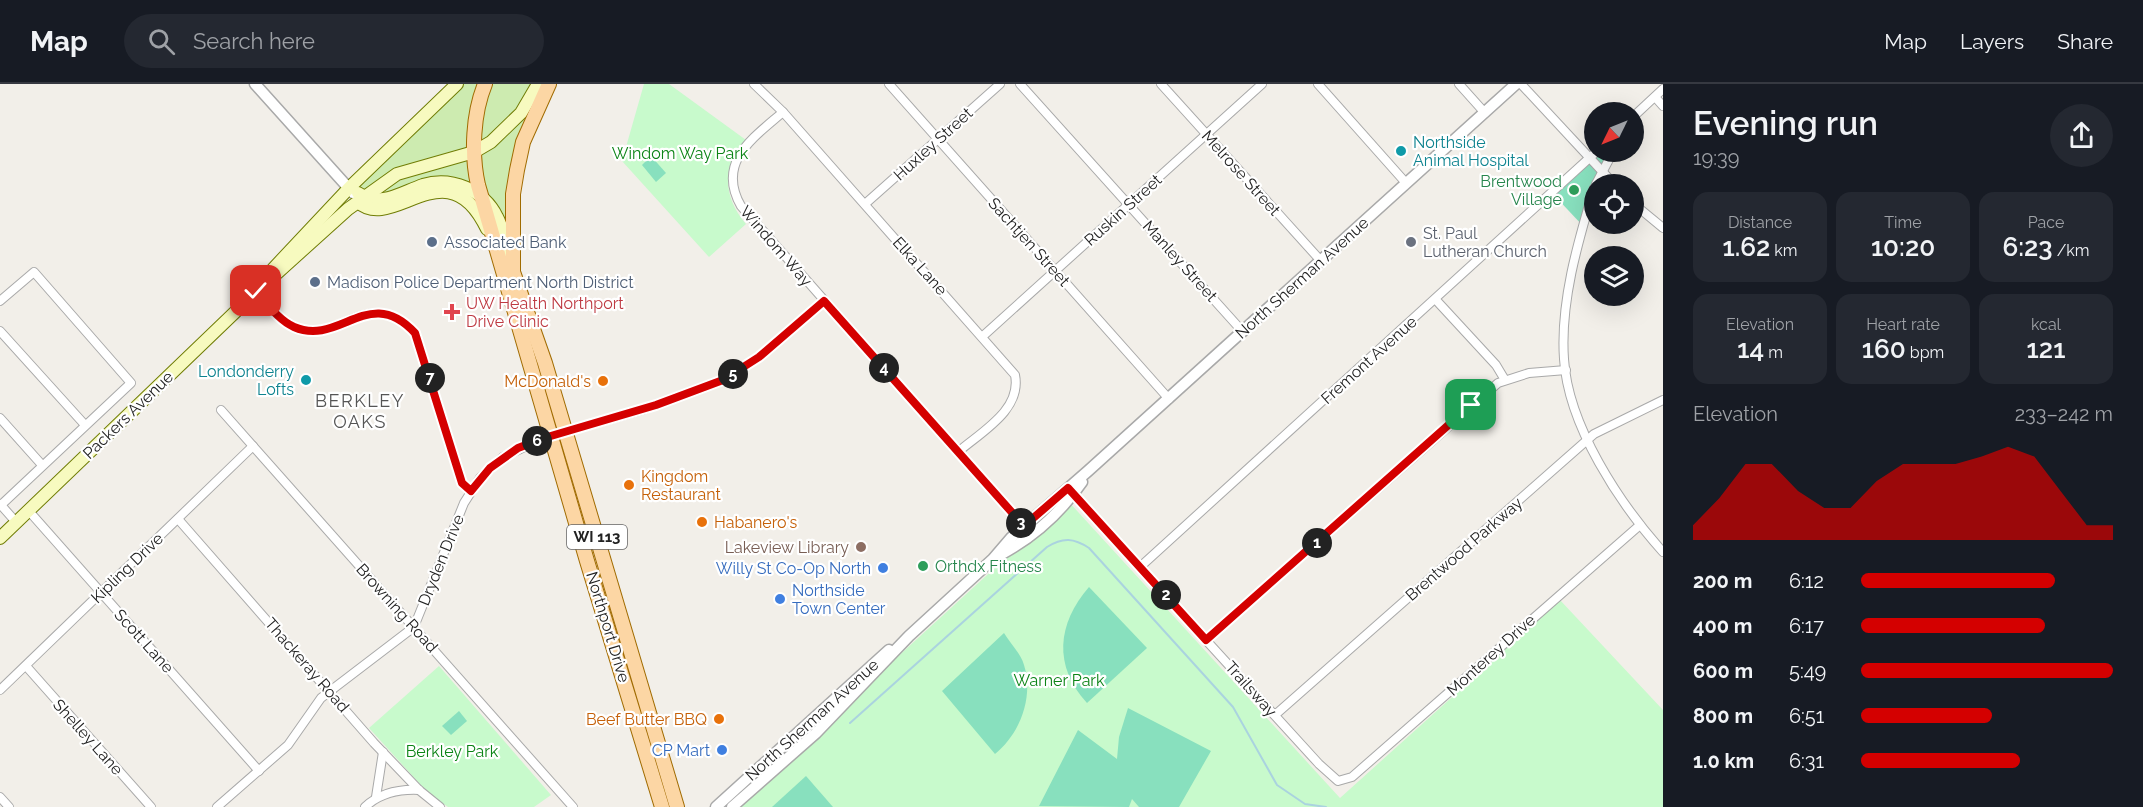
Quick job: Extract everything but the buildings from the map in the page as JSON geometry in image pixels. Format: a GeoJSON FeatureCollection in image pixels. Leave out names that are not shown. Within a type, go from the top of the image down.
{"type":"FeatureCollection","features":[{"type":"Feature","properties":{"kind":"main road","name":"Packers Avenue"},"geometry":{"type":"LineString","coordinates":[[256,291],[272,270],[350,187],[457,84]]}},
{"type":"Feature","properties":{"kind":"main road","name":"WI 113"},"geometry":{"type":"LineString","coordinates":[[485,84],[477,119],[474,152],[480,196],[493,241]]}},
{"type":"Feature","properties":{"kind":"main road","name":"Packers Avenue"},"geometry":{"type":"LineString","coordinates":[[0,538],[256,291],[361,199],[397,174],[474,152],[491,142],[527,105],[538,84]]}},
{"type":"Feature","properties":{"kind":"main road","name":"WI 113"},"geometry":{"type":"LineString","coordinates":[[513,272],[513,194],[516,170],[523,142],[549,84]]}},
{"type":"Feature","properties":{"kind":"main road"},"geometry":{"type":"LineString","coordinates":[[361,199],[376,201],[388,199],[423,185],[439,183],[460,185],[480,196],[497,216],[513,272]]}},
{"type":"Feature","properties":{"kind":"main road"},"geometry":{"type":"LineString","coordinates":[[350,187],[361,199],[364,208],[376,210],[427,193],[451,194],[475,208],[493,241]]}},
{"type":"Feature","properties":{"kind":"main road","name":"Northport Drive"},"geometry":{"type":"LineString","coordinates":[[493,241],[662,807]]}},
{"type":"Feature","properties":{"kind":"main road","name":"Northport Drive"},"geometry":{"type":"LineString","coordinates":[[513,272],[566,432],[677,807]]}},
{"type":"Feature","properties":{"kind":"main road"},"geometry":{"type":"LineString","coordinates":[[606,621],[617,634],[628,642]]}},
{"type":"Feature","properties":{"kind":"street"},"geometry":{"type":"LineString","coordinates":[[255,84],[350,187]]}},
{"type":"Feature","properties":{"kind":"street","name":"Elka Lane"},"geometry":{"type":"LineString","coordinates":[[754,84],[783,112],[1015,375],[1016,395],[1010,406],[958,452]]}},
{"type":"Feature","properties":{"kind":"street","name":"Sachtjen Street"},"geometry":{"type":"LineString","coordinates":[[890,84],[1169,399]]}},
{"type":"Feature","properties":{"kind":"street","name":"Huxley Street"},"geometry":{"type":"LineString","coordinates":[[865,204],[1000,84]]}},
{"type":"Feature","properties":{"kind":"street","name":"Manley Street"},"geometry":{"type":"LineString","coordinates":[[1020,84],[1243,332]]}},
{"type":"Feature","properties":{"kind":"street","name":"Melrose Street"},"geometry":{"type":"LineString","coordinates":[[1161,84],[1321,261]]}},
{"type":"Feature","properties":{"kind":"street","name":"Ruskin Street"},"geometry":{"type":"LineString","coordinates":[[982,336],[1262,84]]}},
{"type":"Feature","properties":{"kind":"street"},"geometry":{"type":"LineString","coordinates":[[1318,84],[1406,183]]}},
{"type":"Feature","properties":{"kind":"street"},"geometry":{"type":"LineString","coordinates":[[1459,84],[1485,113]]}},
{"type":"Feature","properties":{"kind":"street","name":"North Sherman Avenue"},"geometry":{"type":"LineString","coordinates":[[732,807],[816,733],[909,636],[1516,84]]}},
{"type":"Feature","properties":{"kind":"street"},"geometry":{"type":"LineString","coordinates":[[1521,84],[1584,147]]}},
{"type":"Feature","properties":{"kind":"street"},"geometry":{"type":"LineString","coordinates":[[1644,106],[1663,89]]}},
{"type":"Feature","properties":{"kind":"street"},"geometry":{"type":"LineString","coordinates":[[1654,97],[1663,106]]}},
{"type":"Feature","properties":{"kind":"street","name":"Windom Way"},"geometry":{"type":"LineString","coordinates":[[783,112],[747,144],[736,161],[732,178],[741,206],[1028,530]]}},
{"type":"Feature","properties":{"kind":"street","name":"Fremont Avenue"},"geometry":{"type":"LineString","coordinates":[[1140,567],[1436,300],[1584,162]]}},
{"type":"Feature","properties":{"kind":"street"},"geometry":{"type":"LineString","coordinates":[[1596,162],[1604,174]]}},
{"type":"Feature","properties":{"kind":"street"},"geometry":{"type":"LineString","coordinates":[[1600,174],[1607,162]]}},
{"type":"Feature","properties":{"kind":"street"},"geometry":{"type":"LineString","coordinates":[[1644,212],[1663,228]]}},
{"type":"Feature","properties":{"kind":"street"},"geometry":{"type":"LineString","coordinates":[[1584,231],[1566,304],[1564,329],[1566,370],[1580,423],[1588,439],[1617,492],[1640,525],[1663,552]]}},
{"type":"Feature","properties":{"kind":"street"},"geometry":{"type":"LineString","coordinates":[[0,301],[34,272],[131,383],[0,505],[16,522]]}},
{"type":"Feature","properties":{"kind":"street"},"geometry":{"type":"LineString","coordinates":[[256,291],[287,323],[306,330],[325,329],[358,316],[381,312],[407,325],[415,333],[462,483],[471,491]]}},
{"type":"Feature","properties":{"kind":"street"},"geometry":{"type":"LineString","coordinates":[[1436,300],[1496,365],[1505,380]]}},
{"type":"Feature","properties":{"kind":"street","name":"Dryden Drive"},"geometry":{"type":"LineString","coordinates":[[218,807],[288,745],[306,717],[328,691],[414,627],[452,530],[471,491],[480,478],[503,457],[550,437],[693,393],[723,380],[759,357],[824,301]]}},
{"type":"Feature","properties":{"kind":"street"},"geometry":{"type":"LineString","coordinates":[[0,330],[85,425]]}},
{"type":"Feature","properties":{"kind":"street"},"geometry":{"type":"LineString","coordinates":[[1206,640],[1471,405],[1505,380],[1529,373],[1566,370]]}},
{"type":"Feature","properties":{"kind":"street","name":"Brentwood Parkway"},"geometry":{"type":"LineString","coordinates":[[1275,715],[1597,431],[1663,400]]}},
{"type":"Feature","properties":{"kind":"street","name":"Browning Road"},"geometry":{"type":"LineString","coordinates":[[221,410],[573,807]]}},
{"type":"Feature","properties":{"kind":"street"},"geometry":{"type":"LineString","coordinates":[[0,418],[42,465]]}},
{"type":"Feature","properties":{"kind":"street","name":"Kipling Drive"},"geometry":{"type":"LineString","coordinates":[[0,690],[253,446]]}},
{"type":"Feature","properties":{"kind":"street","name":"Trailsway"},"geometry":{"type":"LineString","coordinates":[[1070,491],[1326,772],[1340,781]]}},
{"type":"Feature","properties":{"kind":"street","name":"Scott Lane"},"geometry":{"type":"LineString","coordinates":[[28,510],[259,771]]}},
{"type":"Feature","properties":{"kind":"street","name":"Thackeray Road"},"geometry":{"type":"LineString","coordinates":[[178,519],[383,752],[419,790],[440,807]]}},
{"type":"Feature","properties":{"kind":"street","name":"Monterey Drive"},"geometry":{"type":"LineString","coordinates":[[1340,781],[1352,777],[1640,525]]}},
{"type":"Feature","properties":{"kind":"street","name":"North Sherman Avenue"},"geometry":{"type":"LineString","coordinates":[[716,807],[888,650],[909,636]]}},
{"type":"Feature","properties":{"kind":"street","name":"Shelley Lane"},"geometry":{"type":"LineString","coordinates":[[26,666],[151,807]]}},
{"type":"Feature","properties":{"kind":"street"},"geometry":{"type":"LineString","coordinates":[[376,797],[383,752]]}},
{"type":"Feature","properties":{"kind":"street"},"geometry":{"type":"LineString","coordinates":[[365,807],[376,797],[397,791],[419,790]]}},
{"type":"Feature","properties":{"kind":"street"},"geometry":{"type":"LineString","coordinates":[[0,797],[9,807]]}},
{"type":"Feature","properties":{"kind":"green space"},"geometry":{"type":"Polygon","coordinates":[[[462,84],[482,84],[470,149],[363,190],[360,187],[367,178],[462,84]]]}},
{"type":"Feature","properties":{"kind":"green space"},"geometry":{"type":"Polygon","coordinates":[[[491,84],[532,84],[510,119],[480,143],[480,121],[491,84]]]}},
{"type":"Feature","properties":{"kind":"green space","name":"Windom Way Park"},"geometry":{"type":"Polygon","coordinates":[[[644,84],[669,84],[746,140],[732,160],[728,182],[733,203],[746,224],[709,257],[622,161],[644,84]]]}},
{"type":"Feature","properties":{"kind":"green space"},"geometry":{"type":"Polygon","coordinates":[[[531,106],[507,233],[485,196],[479,154],[531,106]]]}},
{"type":"Feature","properties":{"kind":"green space"},"geometry":{"type":"Polygon","coordinates":[[[651,156],[666,173],[656,182],[642,165],[651,156]]]}},
{"type":"Feature","properties":{"kind":"green space"},"geometry":{"type":"Polygon","coordinates":[[[469,160],[474,188],[373,197],[405,177],[469,160]]]}},
{"type":"Feature","properties":{"kind":"green space","name":"Brentwood Village"},"geometry":{"type":"Polygon","coordinates":[[[1585,162],[1606,162],[1602,174],[1584,174],[1584,227],[1552,193],[1585,162]]]}},
{"type":"Feature","properties":{"kind":"green space","name":"Warner Park"},"geometry":{"type":"Polygon","coordinates":[[[1068,501],[1340,798],[1560,600],[1663,710],[1663,807],[733,807],[1068,501]]]}},
{"type":"Feature","properties":{"kind":"green space"},"geometry":{"type":"Polygon","coordinates":[[[1089,587],[1147,648],[1087,703],[1068,674],[1063,645],[1070,616],[1089,587]]]}},
{"type":"Feature","properties":{"kind":"green space"},"geometry":{"type":"Polygon","coordinates":[[[1004,633],[1023,661],[1027,690],[1023,714],[1018,725],[1004,746],[995,754],[942,691],[1004,633]]]}},
{"type":"Feature","properties":{"kind":"green space","name":"Berkley Park"},"geometry":{"type":"Polygon","coordinates":[[[439,666],[551,795],[534,807],[448,807],[427,792],[369,728],[439,666]]]}},
{"type":"Feature","properties":{"kind":"green space"},"geometry":{"type":"Polygon","coordinates":[[[1128,708],[1211,751],[1179,807],[1139,807],[1132,799],[1129,807],[1039,806],[1078,730],[1117,759],[1119,737],[1128,708]]]}},
{"type":"Feature","properties":{"kind":"green space"},"geometry":{"type":"Polygon","coordinates":[[[459,711],[467,721],[451,735],[442,726],[459,711]]]}},
{"type":"Feature","properties":{"kind":"green space"},"geometry":{"type":"Polygon","coordinates":[[[806,776],[833,807],[772,807],[806,776]]]}},
{"type":"Feature","properties":{"kind":"waterway"},"geometry":{"type":"LineString","coordinates":[[850,723],[1047,547],[1068,540],[1089,548],[1233,707],[1277,785],[1305,804],[1326,807]]}},
{"type":"Feature","properties":{"kind":"place","name":"Northside Animal Hospital"},"geometry":{"type":"Point","coordinates":[1401,151]}},
{"type":"Feature","properties":{"kind":"place","name":"Brentwood Village"},"geometry":{"type":"Point","coordinates":[1574,190]}},
{"type":"Feature","properties":{"kind":"place","name":"Associated Bank"},"geometry":{"type":"Point","coordinates":[432,242]}},
{"type":"Feature","properties":{"kind":"place","name":"St. Paul Lutheran Church"},"geometry":{"type":"Point","coordinates":[1411,242]}},
{"type":"Feature","properties":{"kind":"place","name":"Madison Police Department North District"},"geometry":{"type":"Point","coordinates":[315,282]}},
{"type":"Feature","properties":{"kind":"place","name":"UW Health Northport Drive Clinic"},"geometry":{"type":"Point","coordinates":[452,312]}},
{"type":"Feature","properties":{"kind":"place","name":"Londonderry Lofts"},"geometry":{"type":"Point","coordinates":[306,380]}},
{"type":"Feature","properties":{"kind":"place","name":"McDonald's"},"geometry":{"type":"Point","coordinates":[603,381]}},
{"type":"Feature","properties":{"kind":"place","name":"Kingdom Restaurant"},"geometry":{"type":"Point","coordinates":[629,485]}},
{"type":"Feature","properties":{"kind":"place","name":"Habanero's"},"geometry":{"type":"Point","coordinates":[702,522]}},
{"type":"Feature","properties":{"kind":"place","name":"Lakeview Library"},"geometry":{"type":"Point","coordinates":[861,547]}},
{"type":"Feature","properties":{"kind":"place","name":"Orthdx Fitness"},"geometry":{"type":"Point","coordinates":[923,566]}},
{"type":"Feature","properties":{"kind":"place","name":"Willy St Co-Op North"},"geometry":{"type":"Point","coordinates":[883,568]}},
{"type":"Feature","properties":{"kind":"place","name":"Northside Town Center"},"geometry":{"type":"Point","coordinates":[780,599]}},
{"type":"Feature","properties":{"kind":"place","name":"Beef Butter BBQ"},"geometry":{"type":"Point","coordinates":[719,719]}},
{"type":"Feature","properties":{"kind":"place","name":"CP Mart"},"geometry":{"type":"Point","coordinates":[722,750]}},
{"type":"Feature","properties":{"kind":"district","name":"BERKLEY OAKS"},"geometry":{"type":"Point","coordinates":[360,410]}},
{"type":"Feature","properties":{"kind":"route"},"geometry":{"type":"LineString","coordinates":[[256,291],[287,323],[306,330],[325,329],[374,312],[391,315],[407,325],[415,333],[462,483],[471,491],[490,468],[518,448],[696,392],[723,380],[759,357],[824,301],[1024,526],[1068,488],[1206,640],[1471,405]]}}]}
